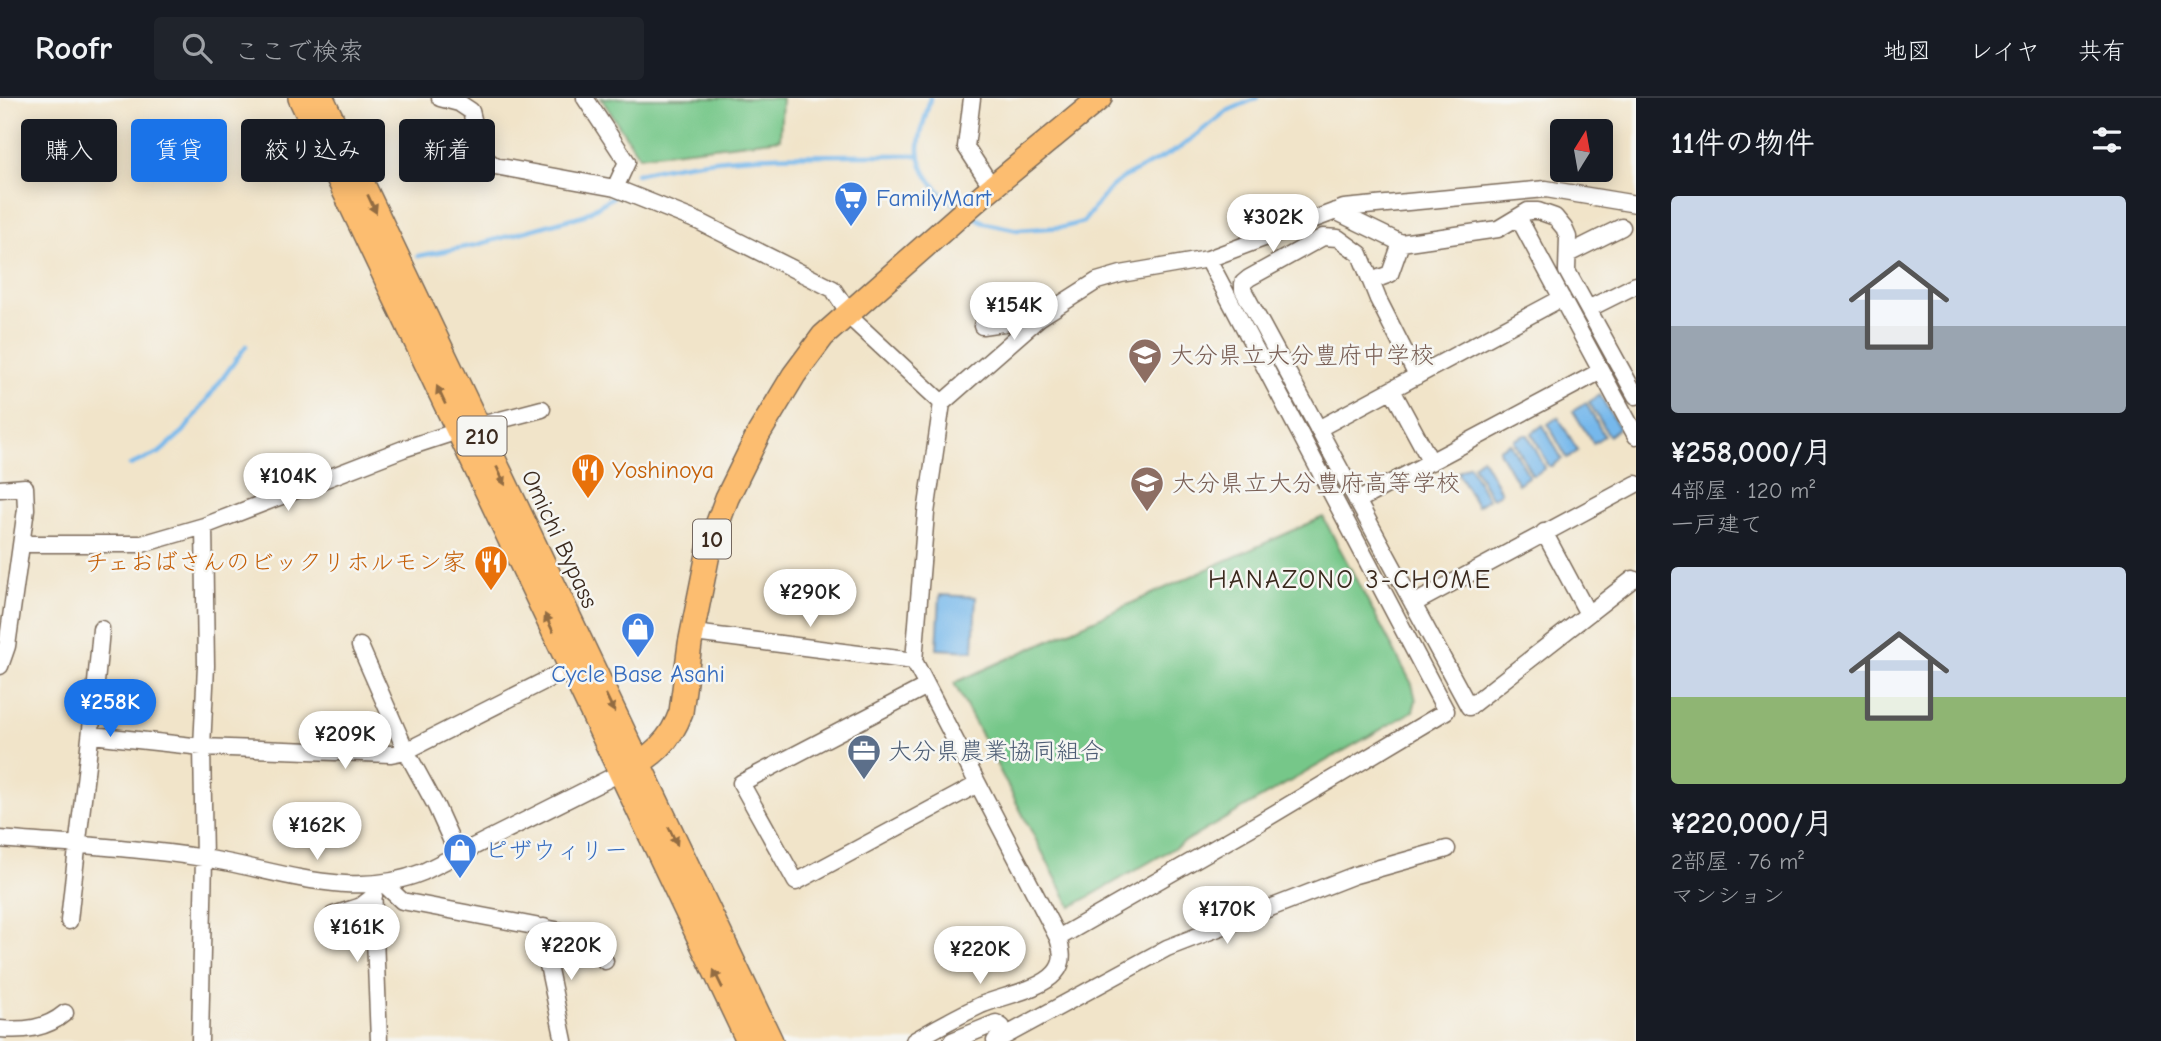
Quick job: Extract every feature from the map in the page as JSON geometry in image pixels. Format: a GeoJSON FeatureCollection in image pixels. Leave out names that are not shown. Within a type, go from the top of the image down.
{"type":"FeatureCollection","features":[{"type":"Feature","properties":{"kind":"highway","name":"Omichi Bypass"},"geometry":{"type":"LineString","coordinates":[[300,98],[468,428],[634,771]]}},
{"type":"Feature","properties":{"kind":"highway","name":"Omichi Bypass"},"geometry":{"type":"LineString","coordinates":[[322,98],[468,428],[570,668],[634,771]]}},
{"type":"Feature","properties":{"kind":"highway","name":"10"},"geometry":{"type":"LineString","coordinates":[[634,771],[664,744],[677,722],[681,712],[690,644],[710,544],[727,498],[759,433],[794,374],[822,336],[988,190],[1100,98]]}},
{"type":"Feature","properties":{"kind":"highway","name":"10"},"geometry":{"type":"LineString","coordinates":[[634,771],[674,750],[684,732],[702,634],[724,548],[741,503],[799,387],[848,314]]}},
{"type":"Feature","properties":{"kind":"highway"},"geometry":{"type":"LineString","coordinates":[[634,771],[748,1041]]}},
{"type":"Feature","properties":{"kind":"highway"},"geometry":{"type":"LineString","coordinates":[[634,771],[771,1041]]}},
{"type":"Feature","properties":{"kind":"street"},"geometry":{"type":"LineString","coordinates":[[440,98],[459,103],[471,111],[482,156],[495,166],[615,188],[700,222],[833,289],[848,314],[942,403]]}},
{"type":"Feature","properties":{"kind":"street"},"geometry":{"type":"LineString","coordinates":[[585,98],[627,162],[615,188]]}},
{"type":"Feature","properties":{"kind":"street"},"geometry":{"type":"LineString","coordinates":[[972,98],[966,147],[988,190]]}},
{"type":"Feature","properties":{"kind":"street"},"geometry":{"type":"LineString","coordinates":[[914,1041],[982,1005],[1048,980],[1061,962],[1063,953],[1058,938],[914,661],[926,513],[942,403],[1039,318],[1097,281],[1121,274],[1208,259],[1344,208],[1546,189],[1636,204]]}},
{"type":"Feature","properties":{"kind":"street"},"geometry":{"type":"LineString","coordinates":[[1335,211],[1401,243],[1499,229],[1528,211],[1538,211],[1555,217],[1568,237],[1567,271],[1636,396]]}},
{"type":"Feature","properties":{"kind":"street"},"geometry":{"type":"LineString","coordinates":[[1518,217],[1636,436]]}},
{"type":"Feature","properties":{"kind":"street"},"geometry":{"type":"LineString","coordinates":[[1568,254],[1622,227]]}},
{"type":"Feature","properties":{"kind":"street"},"geometry":{"type":"LineString","coordinates":[[1417,376],[1360,254],[1346,242],[1326,236],[1243,283],[1243,290],[1469,707],[1633,579]]}},
{"type":"Feature","properties":{"kind":"street"},"geometry":{"type":"LineString","coordinates":[[1371,281],[1391,274],[1401,243]]}},
{"type":"Feature","properties":{"kind":"street"},"geometry":{"type":"LineString","coordinates":[[1058,938],[1446,711],[1208,259]]}},
{"type":"Feature","properties":{"kind":"street"},"geometry":{"type":"LineString","coordinates":[[1588,309],[1636,285]]}},
{"type":"Feature","properties":{"kind":"street"},"geometry":{"type":"LineString","coordinates":[[1318,429],[1562,298]]}},
{"type":"Feature","properties":{"kind":"street"},"geometry":{"type":"LineString","coordinates":[[982,326],[1039,318]]}},
{"type":"Feature","properties":{"kind":"street"},"geometry":{"type":"LineString","coordinates":[[1357,501],[1601,371]]}},
{"type":"Feature","properties":{"kind":"street"},"geometry":{"type":"LineString","coordinates":[[1392,390],[1431,461]]}},
{"type":"Feature","properties":{"kind":"street"},"geometry":{"type":"LineString","coordinates":[[22,544],[142,544],[204,526],[403,449],[468,428],[542,409]]}},
{"type":"Feature","properties":{"kind":"street"},"geometry":{"type":"LineString","coordinates":[[1412,604],[1636,484]]}},
{"type":"Feature","properties":{"kind":"street"},"geometry":{"type":"LineString","coordinates":[[0,489],[24,487],[26,509],[7,646],[0,666]]}},
{"type":"Feature","properties":{"kind":"street"},"geometry":{"type":"LineString","coordinates":[[200,1041],[204,858],[202,747],[206,666],[204,526]]}},
{"type":"Feature","properties":{"kind":"street"},"geometry":{"type":"LineString","coordinates":[[1544,532],[1588,614]]}},
{"type":"Feature","properties":{"kind":"street"},"geometry":{"type":"LineString","coordinates":[[69,922],[102,629]]}},
{"type":"Feature","properties":{"kind":"street"},"geometry":{"type":"LineString","coordinates":[[702,634],[914,661]]}},
{"type":"Feature","properties":{"kind":"street"},"geometry":{"type":"LineString","coordinates":[[360,646],[406,751],[436,806],[457,855]]}},
{"type":"Feature","properties":{"kind":"street"},"geometry":{"type":"LineString","coordinates":[[92,734],[202,747],[391,754],[406,751],[570,668]]}},
{"type":"Feature","properties":{"kind":"street"},"geometry":{"type":"LineString","coordinates":[[927,686],[741,783],[796,882],[978,784]]}},
{"type":"Feature","properties":{"kind":"street"},"geometry":{"type":"LineString","coordinates":[[333,915],[360,906],[377,889],[411,877],[634,771]]}},
{"type":"Feature","properties":{"kind":"street"},"geometry":{"type":"LineString","coordinates":[[0,839],[204,858],[332,884],[377,889],[402,901],[582,935],[605,961]]}},
{"type":"Feature","properties":{"kind":"street"},"geometry":{"type":"LineString","coordinates":[[1000,1038],[1167,948],[1355,876],[1447,849]]}},
{"type":"Feature","properties":{"kind":"street"},"geometry":{"type":"LineString","coordinates":[[377,889],[379,1041]]}},
{"type":"Feature","properties":{"kind":"street"},"geometry":{"type":"LineString","coordinates":[[544,927],[547,961],[564,1041]]}},
{"type":"Feature","properties":{"kind":"street"},"geometry":{"type":"LineString","coordinates":[[0,1029],[26,1030],[44,1026],[65,1013]]}},
{"type":"Feature","properties":{"kind":"street"},"geometry":{"type":"LineString","coordinates":[[952,1041],[996,1023],[1002,1027],[1000,1038]]}},
{"type":"Feature","properties":{"kind":"green space"},"geometry":{"type":"Polygon","coordinates":[[[601,98],[782,98],[780,139],[639,156],[601,98]]]}},
{"type":"Feature","properties":{"kind":"green space"},"geometry":{"type":"Polygon","coordinates":[[[1323,517],[1412,684],[1416,700],[1413,711],[1071,907],[954,683],[1323,517]]]}},
{"type":"Feature","properties":{"kind":"water"},"geometry":{"type":"Polygon","coordinates":[[[1600,395],[1619,428],[1609,436],[1589,402],[1600,395]]]}},
{"type":"Feature","properties":{"kind":"water"},"geometry":{"type":"Polygon","coordinates":[[[1586,403],[1604,436],[1593,443],[1573,411],[1586,403]]]}},
{"type":"Feature","properties":{"kind":"water"},"geometry":{"type":"Polygon","coordinates":[[[1558,417],[1578,451],[1567,458],[1548,424],[1558,417]]]}},
{"type":"Feature","properties":{"kind":"water"},"geometry":{"type":"Polygon","coordinates":[[[1543,425],[1562,459],[1552,466],[1549,466],[1532,433],[1543,425]]]}},
{"type":"Feature","properties":{"kind":"water"},"geometry":{"type":"Polygon","coordinates":[[[1528,435],[1545,468],[1535,475],[1532,475],[1514,440],[1528,435]]]}},
{"type":"Feature","properties":{"kind":"water"},"geometry":{"type":"Polygon","coordinates":[[[1510,443],[1529,476],[1518,484],[1499,451],[1510,443]]]}},
{"type":"Feature","properties":{"kind":"water"},"geometry":{"type":"Polygon","coordinates":[[[1482,458],[1501,492],[1493,498],[1473,465],[1482,458]]]}},
{"type":"Feature","properties":{"kind":"water"},"geometry":{"type":"Polygon","coordinates":[[[1469,465],[1488,499],[1477,506],[1458,473],[1469,465]]]}},
{"type":"Feature","properties":{"kind":"water"},"geometry":{"type":"Polygon","coordinates":[[[940,595],[976,597],[973,651],[937,649],[940,595]]]}},
{"type":"Feature","properties":{"kind":"waterway"},"geometry":{"type":"LineString","coordinates":[[930,98],[920,136],[922,166],[932,182],[959,207]]}},
{"type":"Feature","properties":{"kind":"waterway"},"geometry":{"type":"LineString","coordinates":[[972,215],[985,223],[1018,230],[1064,227],[1083,222],[1111,187],[1123,178],[1178,149],[1227,111],[1257,98]]}},
{"type":"Feature","properties":{"kind":"waterway"},"geometry":{"type":"LineString","coordinates":[[636,174],[670,166],[741,158],[920,155]]}},
{"type":"Feature","properties":{"kind":"waterway"},"geometry":{"type":"LineString","coordinates":[[418,256],[476,245],[584,215],[616,195]]}},
{"type":"Feature","properties":{"kind":"waterway"},"geometry":{"type":"LineString","coordinates":[[130,465],[159,453],[184,431],[246,346]]}},
{"type":"Feature","properties":{"kind":"place","name":"FamilyMart"},"geometry":{"type":"Point","coordinates":[851,228]}},
{"type":"Feature","properties":{"kind":"place","name":"大分県立大分豊府中学校"},"geometry":{"type":"Point","coordinates":[1145,385]}},
{"type":"Feature","properties":{"kind":"place","name":"Yoshinoya"},"geometry":{"type":"Point","coordinates":[588,500]}},
{"type":"Feature","properties":{"kind":"place","name":"大分県立大分豊府高等学校"},"geometry":{"type":"Point","coordinates":[1147,513]}},
{"type":"Feature","properties":{"kind":"place","name":"チェおばさんのビックリホルモン家"},"geometry":{"type":"Point","coordinates":[491,592]}},
{"type":"Feature","properties":{"kind":"place","name":"Cycle Base Asahi"},"geometry":{"type":"Point","coordinates":[638,659]}},
{"type":"Feature","properties":{"kind":"place","name":"大分県農業協同組合"},"geometry":{"type":"Point","coordinates":[864,781]}},
{"type":"Feature","properties":{"kind":"place","name":"ピザウィリー"},"geometry":{"type":"Point","coordinates":[460,880]}},
{"type":"Feature","properties":{"kind":"district","name":"HANAZONO 3-CHOME"},"geometry":{"type":"Point","coordinates":[1350,580]}}]}
